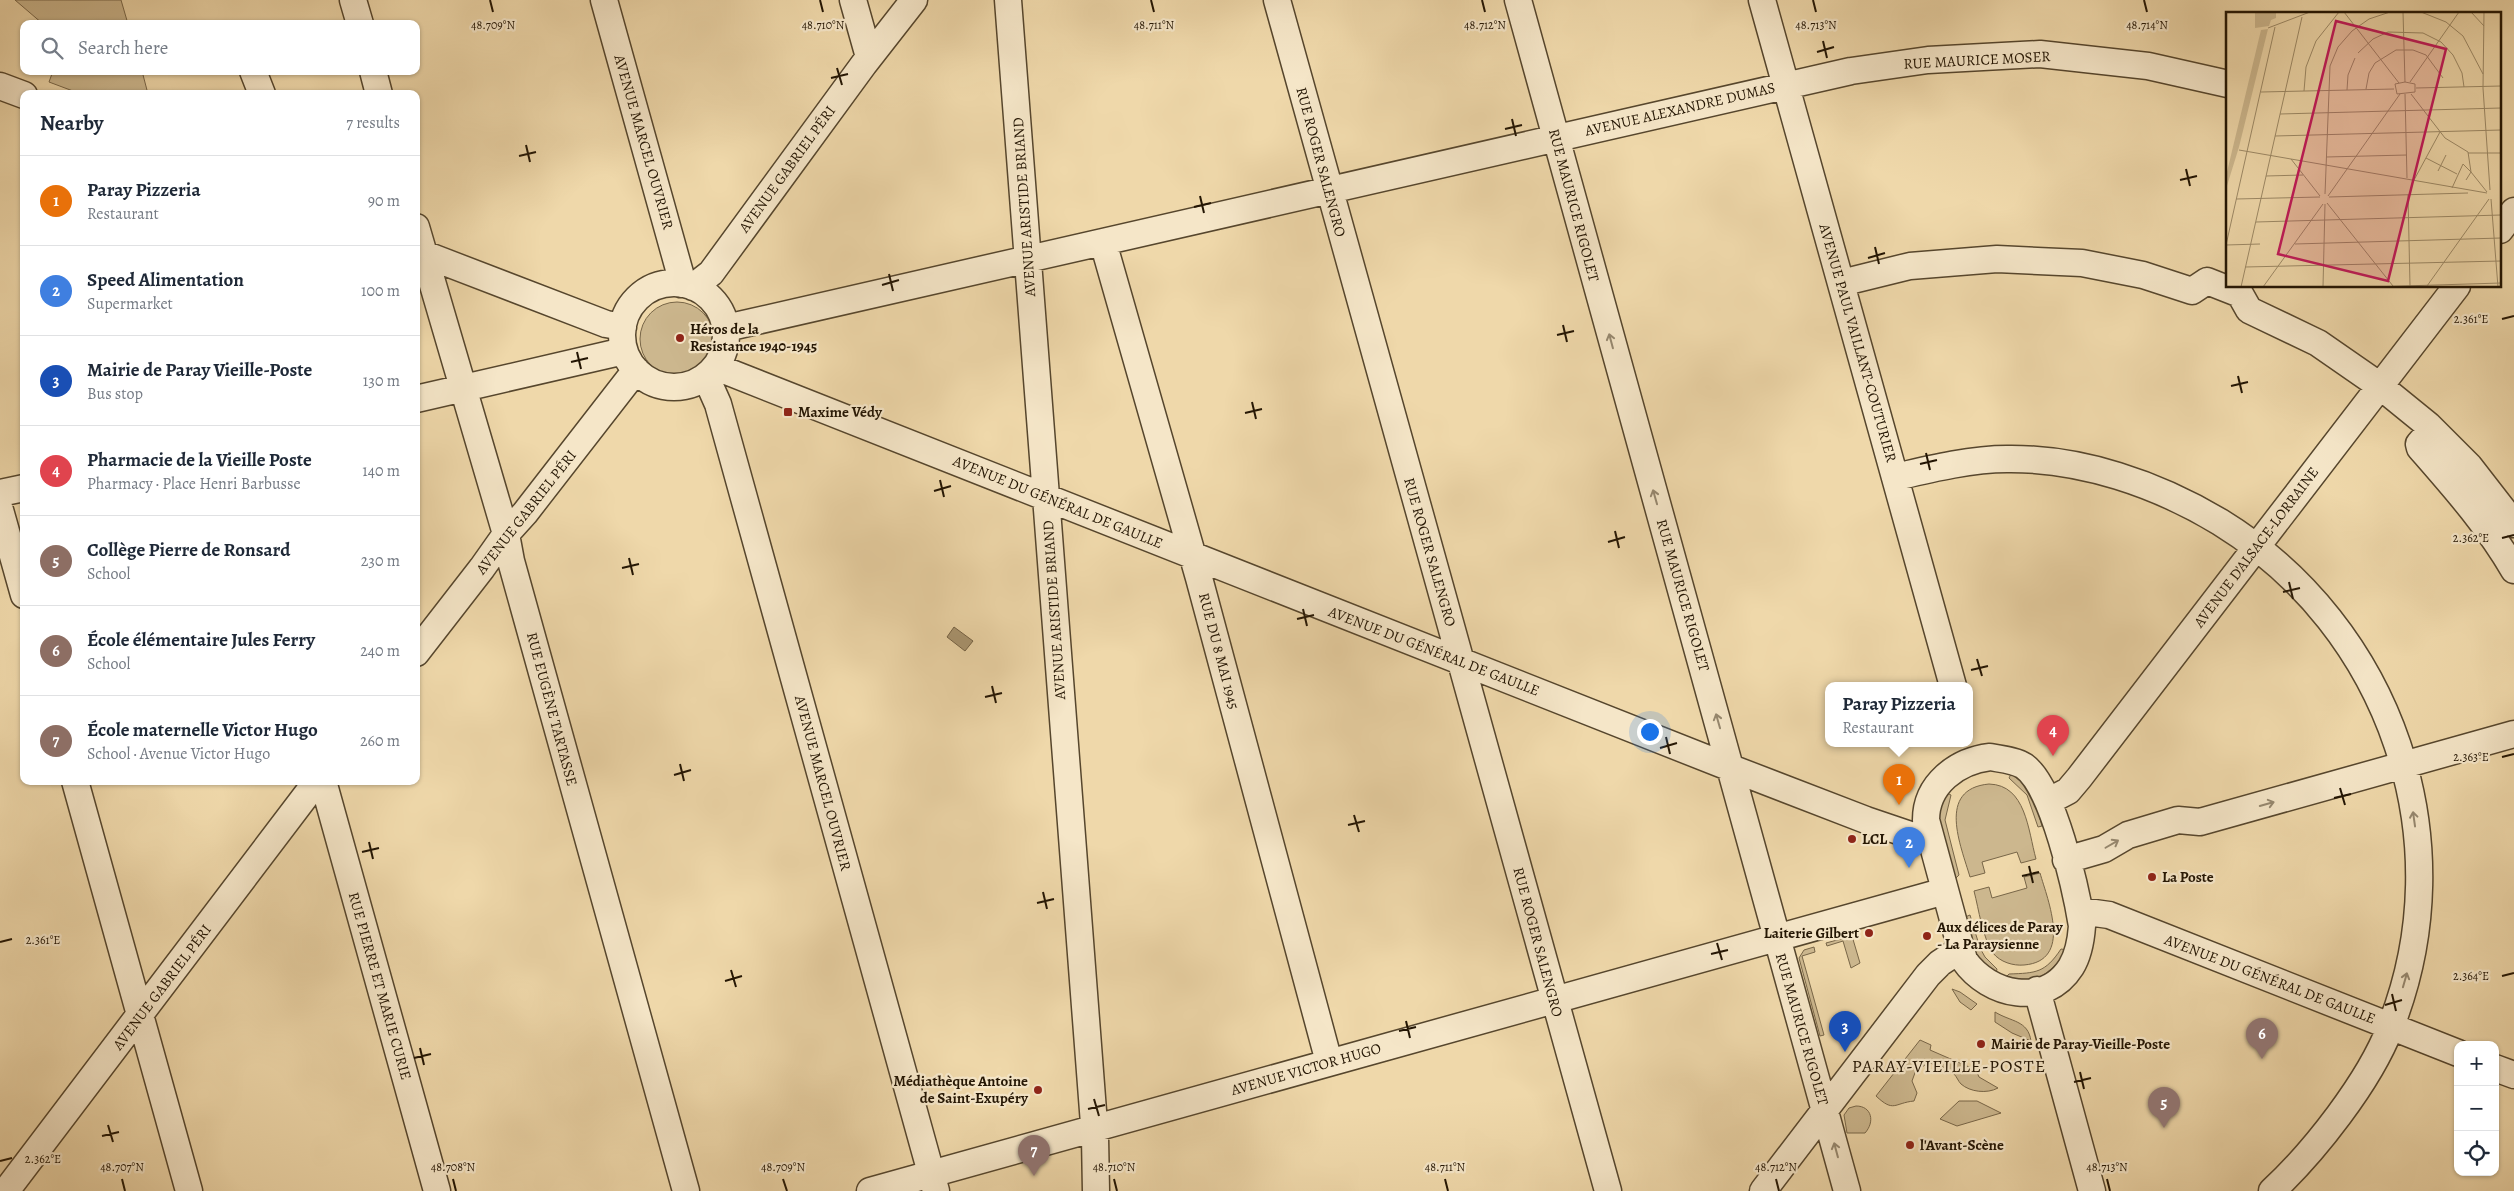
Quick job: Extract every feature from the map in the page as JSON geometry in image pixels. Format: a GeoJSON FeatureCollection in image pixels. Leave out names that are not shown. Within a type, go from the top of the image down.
{"type":"FeatureCollection","features":[{"type":"Feature","properties":{"kind":"street"},"geometry":{"type":"LineString","coordinates":[[353,0],[359,20]]}},
{"type":"Feature","properties":{"kind":"street","name":"AVENUE MARCEL OUVRIER"},"geometry":{"type":"LineString","coordinates":[[604,0],[680,273],[687,285]]}},
{"type":"Feature","properties":{"kind":"street"},"geometry":{"type":"LineString","coordinates":[[853,0],[869,57]]}},
{"type":"Feature","properties":{"kind":"street","name":"AVENUE GABRIEL PÉRI"},"geometry":{"type":"LineString","coordinates":[[687,285],[710,273],[869,57],[914,0]]}},
{"type":"Feature","properties":{"kind":"street","name":"AVENUE ARISTIDE BRIAND"},"geometry":{"type":"LineString","coordinates":[[1008,0],[1094,1128],[1096,1191]]}},
{"type":"Feature","properties":{"kind":"street","name":"RUE ROGER SALENGRO"},"geometry":{"type":"LineString","coordinates":[[1277,0],[1328,190],[1608,1191]]}},
{"type":"Feature","properties":{"kind":"street","name":"RUE MAURICE RIGOLET"},"geometry":{"type":"LineString","coordinates":[[1518,0],[1732,768],[1847,1191]]}},
{"type":"Feature","properties":{"kind":"street","name":"AVENUE PAUL VAILLANT-COUTURIER"},"geometry":{"type":"LineString","coordinates":[[1762,0],[1952,682]]}},
{"type":"Feature","properties":{"kind":"street","name":"RUE MAURICE MOSER"},"geometry":{"type":"LineString","coordinates":[[1786,84],[1851,71],[1928,60],[2040,54],[2148,66],[2226,84]]}},
{"type":"Feature","properties":{"kind":"street"},"geometry":{"type":"LineString","coordinates":[[255,75],[260,90]]}},
{"type":"Feature","properties":{"kind":"street"},"geometry":{"type":"LineString","coordinates":[[374,75],[378,90]]}},
{"type":"Feature","properties":{"kind":"street","name":"AVENUE ALEXANDRE DUMAS"},"geometry":{"type":"LineString","coordinates":[[726,328],[1786,84]]}},
{"type":"Feature","properties":{"kind":"street"},"geometry":{"type":"LineString","coordinates":[[0,86],[20,94]]}},
{"type":"Feature","properties":{"kind":"street","name":"RUE DU 8 MAI 1945"},"geometry":{"type":"LineString","coordinates":[[1103,242],[1191,555],[1329,1062]]}},
{"type":"Feature","properties":{"kind":"street"},"geometry":{"type":"LineString","coordinates":[[420,253],[606,324],[628,350],[646,379],[660,386],[676,387],[692,384],[711,372],[725,346],[726,328],[715,303],[705,294],[687,285],[665,284],[650,289],[637,299],[628,312],[628,350]]}},
{"type":"Feature","properties":{"kind":"street","name":"RUE EUGÈNE TARTASSE"},"geometry":{"type":"LineString","coordinates":[[420,253],[463,388],[506,534],[511,561],[686,1191]]}},
{"type":"Feature","properties":{"kind":"street"},"geometry":{"type":"LineString","coordinates":[[1841,284],[1910,266],[1997,259],[2082,263],[2143,275],[2192,290],[2207,282],[2240,294],[2249,310],[2318,343],[2380,386],[2432,429],[2469,466],[2514,524]]}},
{"type":"Feature","properties":{"kind":"street","name":"AVENUE D'ALSACE-LORRAINE"},"geometry":{"type":"LineString","coordinates":[[2049,801],[2068,791],[2079,778],[2455,288]]}},
{"type":"Feature","properties":{"kind":"street"},"geometry":{"type":"LineString","coordinates":[[420,398],[628,350]]}},
{"type":"Feature","properties":{"kind":"street","name":"AVENUE GABRIEL PÉRI"},"geometry":{"type":"LineString","coordinates":[[420,648],[506,534],[525,514],[628,350]]}},
{"type":"Feature","properties":{"kind":"street","name":"AVENUE MARCEL OUVRIER"},"geometry":{"type":"LineString","coordinates":[[711,372],[718,404],[934,1183]]}},
{"type":"Feature","properties":{"kind":"street","name":"AVENUE DU GÉNÉRAL DE GAULLE"},"geometry":{"type":"LineString","coordinates":[[711,372],[1046,498],[1732,768],[1866,820],[1931,842]]}},
{"type":"Feature","properties":{"kind":"street"},"geometry":{"type":"LineString","coordinates":[[2432,429],[2419,444],[2420,448],[2492,534],[2514,570]]}},
{"type":"Feature","properties":{"kind":"street"},"geometry":{"type":"LineString","coordinates":[[1896,478],[1931,469],[2006,459],[2071,464],[2137,482],[2190,504],[2274,560],[2329,616],[2354,652],[2374,687],[2404,764],[2419,854],[2418,908],[2412,955],[2391,1026],[2363,1080],[2295,1169],[2272,1191]]}},
{"type":"Feature","properties":{"kind":"street"},"geometry":{"type":"LineString","coordinates":[[0,493],[20,489]]}},
{"type":"Feature","properties":{"kind":"street"},"geometry":{"type":"LineString","coordinates":[[0,510],[20,581]]}},
{"type":"Feature","properties":{"kind":"street"},"geometry":{"type":"LineString","coordinates":[[2066,860],[2104,848],[2128,835],[2178,820],[2200,822],[2514,734]]}},
{"type":"Feature","properties":{"kind":"street"},"geometry":{"type":"LineString","coordinates":[[1971,751],[2022,764],[2037,778],[2049,801],[2080,911],[2082,926],[2080,946],[2072,966],[2063,977],[2052,985],[2014,994],[1996,987],[1971,969],[1961,949],[1931,842],[1926,811],[1933,791],[1971,751]]}},
{"type":"Feature","properties":{"kind":"street"},"geometry":{"type":"LineString","coordinates":[[76,785],[189,1191]]}},
{"type":"Feature","properties":{"kind":"street","name":"AVENUE GABRIEL PÉRI"},"geometry":{"type":"LineString","coordinates":[[6,1191],[314,785]]}},
{"type":"Feature","properties":{"kind":"street","name":"RUE PIERRE ET MARIE CURIE"},"geometry":{"type":"LineString","coordinates":[[324,785],[437,1191]]}},
{"type":"Feature","properties":{"kind":"street","name":"AVENUE VICTOR HUGO"},"geometry":{"type":"LineString","coordinates":[[870,1191],[934,1183],[1094,1128],[1945,891]]}},
{"type":"Feature","properties":{"kind":"street","name":"AVENUE DU GÉNÉRAL DE GAULLE"},"geometry":{"type":"LineString","coordinates":[[2080,911],[2109,915],[2454,1051]]}},
{"type":"Feature","properties":{"kind":"street"},"geometry":{"type":"LineString","coordinates":[[1762,1191],[1928,975],[1940,963],[1961,949]]}},
{"type":"Feature","properties":{"kind":"street"},"geometry":{"type":"LineString","coordinates":[[2037,990],[2092,1191]]}},
{"type":"Feature","properties":{"kind":"street"},"geometry":{"type":"LineString","coordinates":[[2499,1069],[2514,1075]]}},
{"type":"Feature","properties":{"kind":"shaded area"},"geometry":{"type":"Polygon","coordinates":[[[15,0],[121,0],[127,20],[38,20],[15,0]]]}},
{"type":"Feature","properties":{"kind":"shaded area"},"geometry":{"type":"Polygon","coordinates":[[[52,75],[143,75],[147,90],[70,90],[49,82],[52,75]]]}},
{"type":"Feature","properties":{"kind":"shaded area"},"geometry":{"type":"Polygon","coordinates":[[[677,302],[698,308],[708,318],[714,339],[708,360],[698,370],[677,376],[656,370],[646,360],[640,339],[646,318],[656,308],[677,302]]]}},
{"type":"Feature","properties":{"kind":"shaded area"},"geometry":{"type":"Polygon","coordinates":[[[954,627],[973,641],[965,651],[947,637],[954,627]]]}},
{"type":"Feature","properties":{"kind":"shaded area"},"geometry":{"type":"Polygon","coordinates":[[[2011,774],[2032,790],[2042,826],[2038,827],[2027,795],[2009,778],[2011,774]]]}},
{"type":"Feature","properties":{"kind":"shaded area"},"geometry":{"type":"Polygon","coordinates":[[[1989,784],[2001,786],[2011,792],[2018,801],[2027,823],[2036,859],[2021,863],[2017,852],[1982,862],[1985,873],[1970,877],[1958,835],[1957,807],[1962,796],[1973,788],[1989,784]]]}},
{"type":"Feature","properties":{"kind":"shaded area"},"geometry":{"type":"Polygon","coordinates":[[[1947,793],[1951,795],[1945,820],[1959,875],[1956,878],[1938,826],[1939,809],[1947,793]]]}},
{"type":"Feature","properties":{"kind":"shaded area"},"geometry":{"type":"Polygon","coordinates":[[[2040,873],[2051,913],[2053,942],[2048,953],[2039,961],[2024,965],[2007,963],[1999,959],[1989,946],[1983,931],[1974,891],[1989,887],[1992,898],[2027,888],[2024,877],[2040,873]]]}},
{"type":"Feature","properties":{"kind":"shaded area"},"geometry":{"type":"Polygon","coordinates":[[[1970,915],[1980,948],[1985,957],[1997,969],[1996,974],[1975,954],[1965,917],[1970,915]]]}},
{"type":"Feature","properties":{"kind":"shaded area"},"geometry":{"type":"Polygon","coordinates":[[[1852,936],[1860,963],[1851,968],[1843,941],[1827,946],[1826,943],[1852,936]]]}},
{"type":"Feature","properties":{"kind":"shaded area"},"geometry":{"type":"Polygon","coordinates":[[[1814,947],[1815,952],[1802,956],[1824,1035],[1820,1036],[1799,958],[1804,950],[1814,947]]]}},
{"type":"Feature","properties":{"kind":"shaded area"},"geometry":{"type":"Polygon","coordinates":[[[2061,949],[2067,950],[2066,953],[2052,968],[2040,977],[2017,979],[2006,977],[2009,974],[2033,972],[2045,967],[2061,949]]]}},
{"type":"Feature","properties":{"kind":"shaded area"},"geometry":{"type":"Polygon","coordinates":[[[1952,989],[1960,992],[1977,1004],[1971,1010],[1960,1002],[1952,989]]]}},
{"type":"Feature","properties":{"kind":"shaded area"},"geometry":{"type":"Polygon","coordinates":[[[1995,1012],[2023,1025],[2031,1041],[2012,1033],[1995,1022],[1995,1012]]]}},
{"type":"Feature","properties":{"kind":"shaded area"},"geometry":{"type":"Polygon","coordinates":[[[1920,1040],[1931,1045],[1930,1050],[1976,1070],[1979,1077],[1998,1088],[1984,1091],[1969,1089],[1961,1084],[1955,1075],[1948,1070],[1929,1063],[1916,1070],[1912,1081],[1917,1093],[1914,1101],[1891,1106],[1882,1101],[1876,1096],[1920,1040]]]}},
{"type":"Feature","properties":{"kind":"shaded area"},"geometry":{"type":"Polygon","coordinates":[[[1959,1101],[1977,1101],[2001,1113],[1957,1126],[1940,1119],[1959,1101]]]}},
{"type":"Feature","properties":{"kind":"shaded area"},"geometry":{"type":"Polygon","coordinates":[[[1856,1106],[1869,1112],[1870,1124],[1865,1133],[1847,1133],[1844,1115],[1849,1108],[1856,1106]]]}},
{"type":"Feature","properties":{"kind":"place","name":"Héros de la Resistance 1940-1945"},"geometry":{"type":"Point","coordinates":[680,338]}},
{"type":"Feature","properties":{"kind":"place","name":"Maxime Védy"},"geometry":{"type":"Point","coordinates":[788,412]}},
{"type":"Feature","properties":{"kind":"place","name":"Pharmacie de la Vieille Poste"},"geometry":{"type":"Point","coordinates":[2053,756]}},
{"type":"Feature","properties":{"kind":"place","name":"Paray Pizzeria"},"geometry":{"type":"Point","coordinates":[1899,805]}},
{"type":"Feature","properties":{"kind":"place","name":"LCL"},"geometry":{"type":"Point","coordinates":[1852,839]}},
{"type":"Feature","properties":{"kind":"place","name":"Speed Alimentation"},"geometry":{"type":"Point","coordinates":[1909,868]}},
{"type":"Feature","properties":{"kind":"place","name":"La Poste"},"geometry":{"type":"Point","coordinates":[2152,877]}},
{"type":"Feature","properties":{"kind":"place","name":"Laiterie Gilbert"},"geometry":{"type":"Point","coordinates":[1869,933]}},
{"type":"Feature","properties":{"kind":"place","name":"Aux délices de Paray - La Paraysienne"},"geometry":{"type":"Point","coordinates":[1927,936]}},
{"type":"Feature","properties":{"kind":"place","name":"Mairie de Paray-Vieille-Poste"},"geometry":{"type":"Point","coordinates":[1981,1044]}},
{"type":"Feature","properties":{"kind":"place","name":"Mairie de Paray Vieille-Poste"},"geometry":{"type":"Point","coordinates":[1845,1052]}},
{"type":"Feature","properties":{"kind":"place","name":"École élémentaire Jules Ferry"},"geometry":{"type":"Point","coordinates":[2262,1059]}},
{"type":"Feature","properties":{"kind":"place","name":"Médiathèque Antoine de Saint-Exupéry"},"geometry":{"type":"Point","coordinates":[1038,1090]}},
{"type":"Feature","properties":{"kind":"place","name":"Collège Pierre de Ronsard"},"geometry":{"type":"Point","coordinates":[2164,1128]}},
{"type":"Feature","properties":{"kind":"place","name":"l'Avant-Scène"},"geometry":{"type":"Point","coordinates":[1910,1145]}},
{"type":"Feature","properties":{"kind":"place","name":"École maternelle Victor Hugo"},"geometry":{"type":"Point","coordinates":[1034,1176]}},
{"type":"Feature","properties":{"kind":"district","name":"PARAY-VIEILLE-POSTE"},"geometry":{"type":"Point","coordinates":[1949,1066]}}]}
